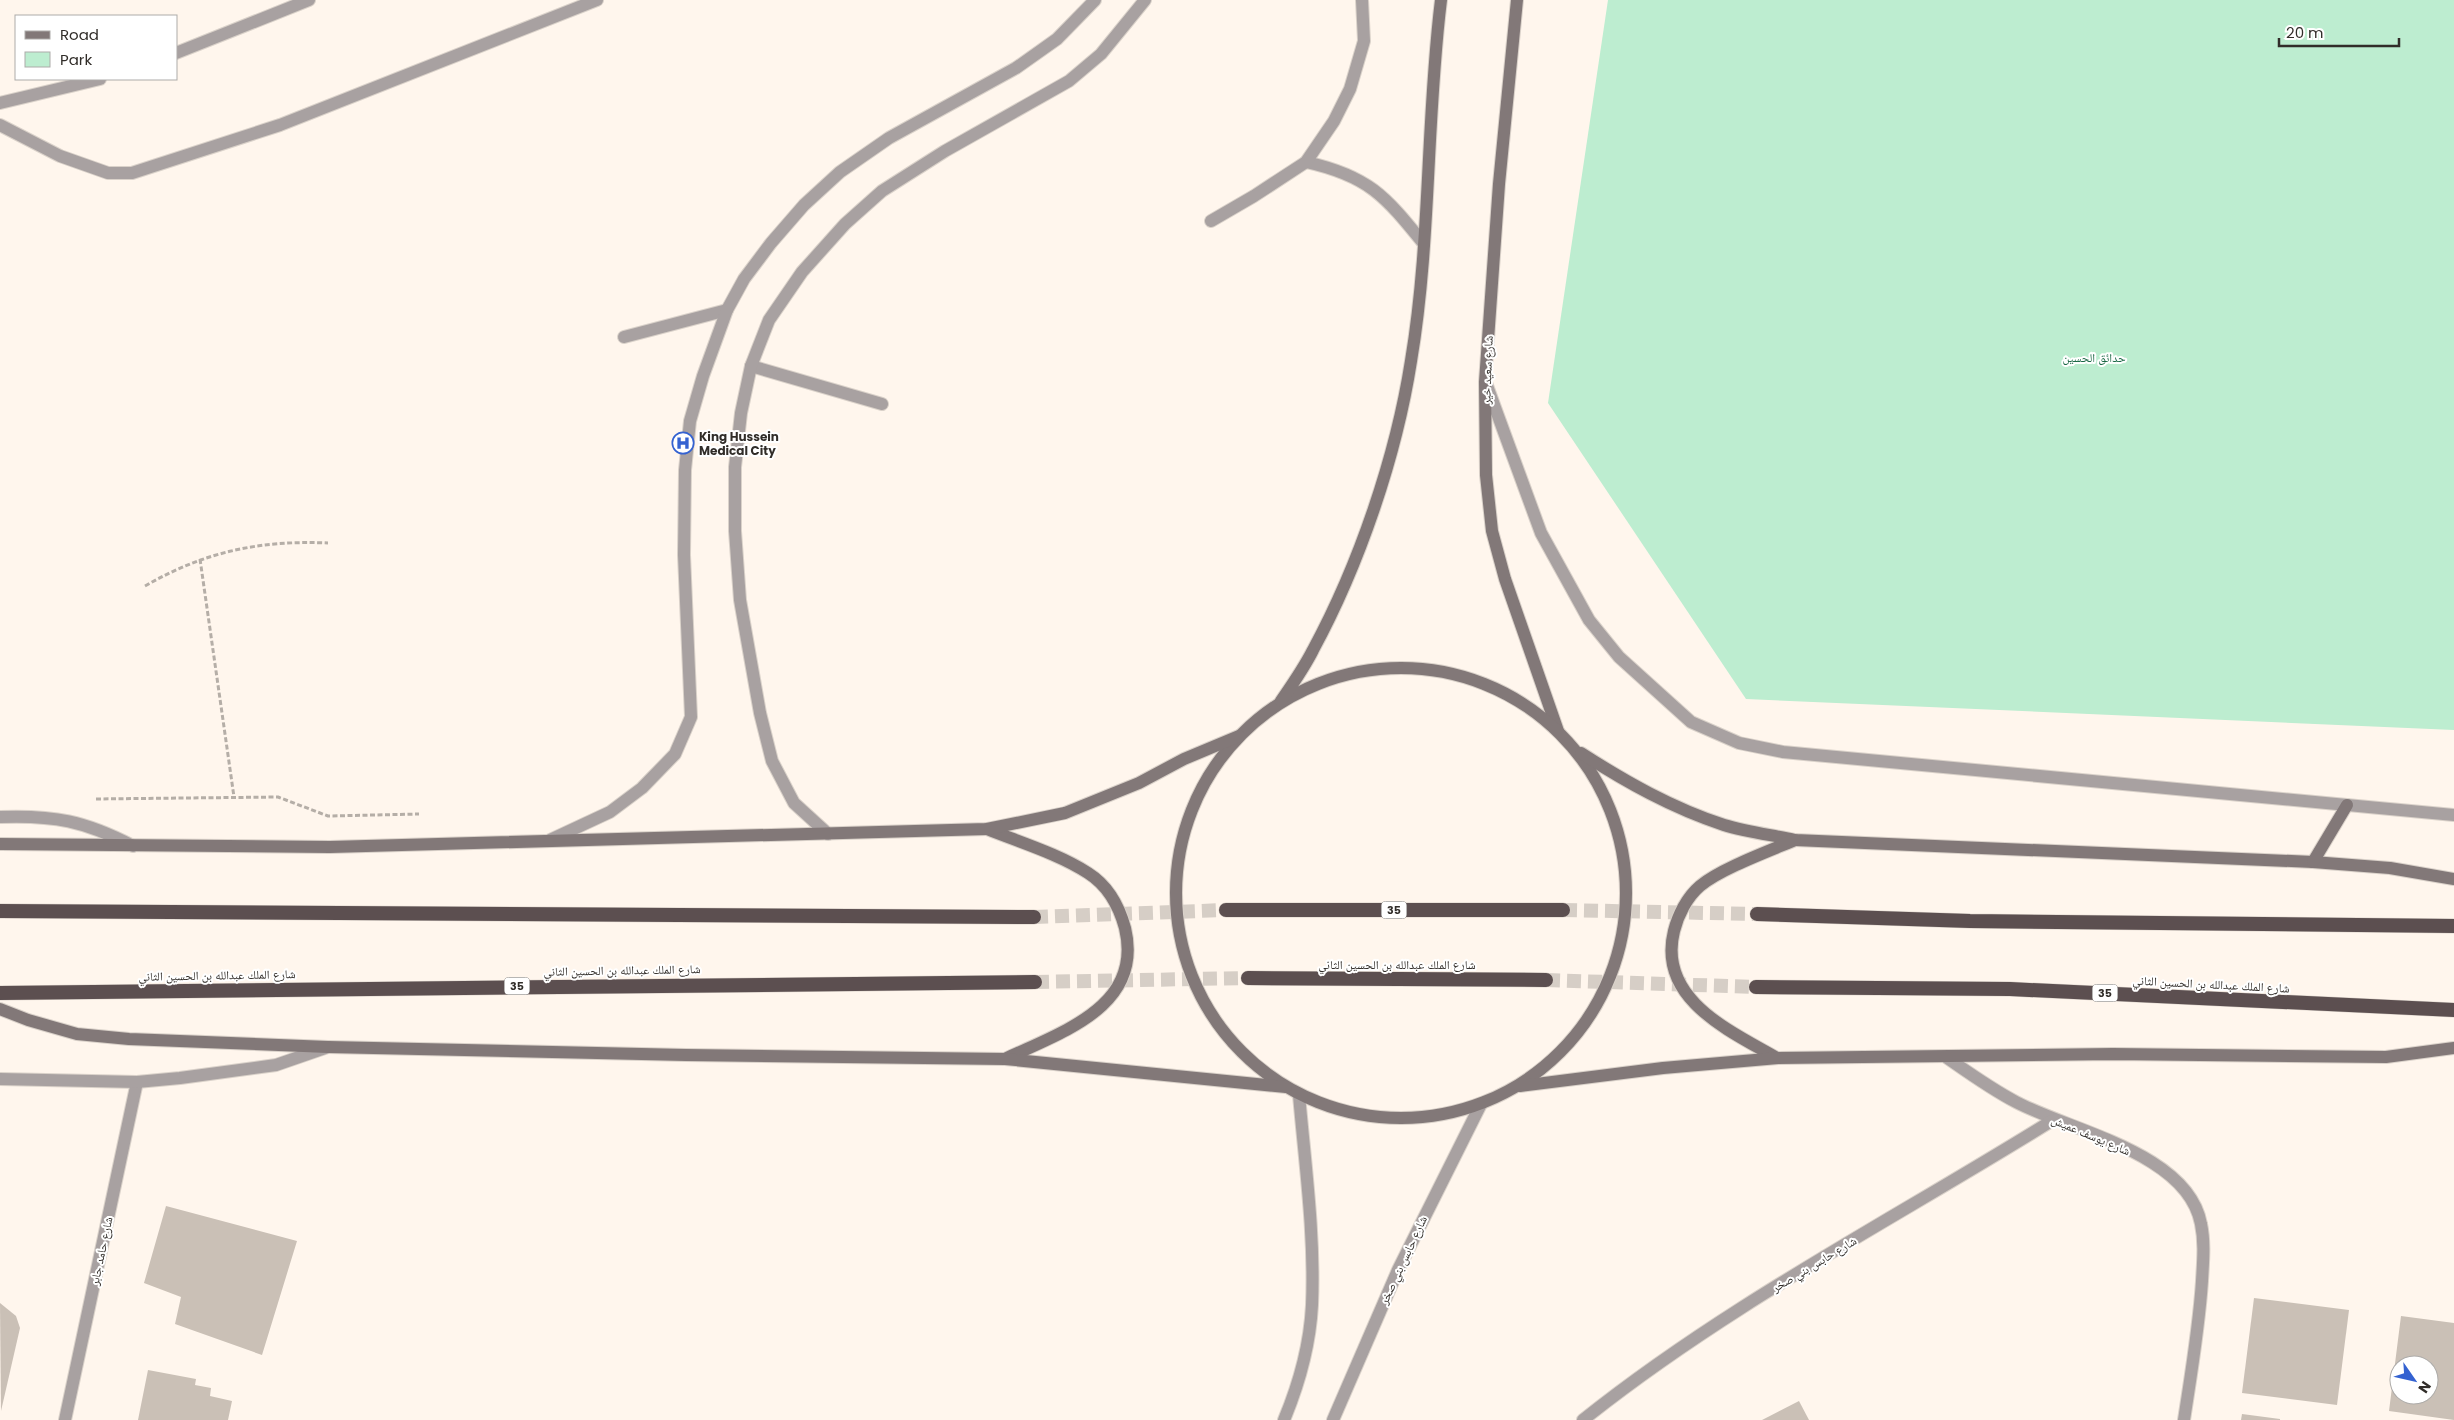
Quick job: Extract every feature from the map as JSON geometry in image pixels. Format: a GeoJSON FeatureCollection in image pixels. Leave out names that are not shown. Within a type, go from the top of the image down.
{"type":"FeatureCollection","features":[{"type":"Feature","properties":{"kind":"highway","name":"35"},"geometry":{"type":"LineString","coordinates":[[1226,910],[1563,910]]}},
{"type":"Feature","properties":{"kind":"highway"},"geometry":{"type":"LineString","coordinates":[[0,911],[1034,917]]}},
{"type":"Feature","properties":{"kind":"highway"},"geometry":{"type":"LineString","coordinates":[[1757,914],[1970,921],[2454,926]]}},
{"type":"Feature","properties":{"kind":"highway","name":"شارع الملك عبدالله بن الحسين الثاني"},"geometry":{"type":"LineString","coordinates":[[1248,978],[1546,980]]}},
{"type":"Feature","properties":{"kind":"highway","name":"شارع الملك عبدالله بن الحسين الثاني"},"geometry":{"type":"LineString","coordinates":[[0,992],[1035,982]]}},
{"type":"Feature","properties":{"kind":"highway","name":"شارع الملك عبدالله بن الحسين الثاني"},"geometry":{"type":"LineString","coordinates":[[1756,988],[2010,989],[2454,1010]]}},
{"type":"Feature","properties":{"kind":"main road"},"geometry":{"type":"LineString","coordinates":[[1280,704],[1312,652],[1332,614],[1372,514],[1392,445],[1411,362],[1424,244],[1441,0]]}},
{"type":"Feature","properties":{"kind":"main road","name":"شارع سعيد خير"},"geometry":{"type":"LineString","coordinates":[[1517,0],[1499,184],[1485,382],[1486,475],[1492,531],[1505,579],[1558,731]]}},
{"type":"Feature","properties":{"kind":"main road"},"geometry":{"type":"LineString","coordinates":[[1385,668],[1423,668],[1460,674],[1495,687],[1528,705],[1558,731],[1576,750],[1600,786],[1617,825],[1625,867],[1626,910],[1618,952],[1603,992],[1581,1028],[1552,1060],[1518,1086],[1481,1104],[1444,1114],[1389,1118],[1358,1114],[1299,1094],[1286,1087],[1245,1056],[1212,1017],[1190,972],[1178,922],[1177,871],[1188,821],[1210,775],[1241,735],[1280,704],[1312,686],[1348,674],[1385,668]]}},
{"type":"Feature","properties":{"kind":"main road"},"geometry":{"type":"LineString","coordinates":[[0,844],[330,847],[987,829],[1064,813],[1139,783],[1184,758],[1241,735]]}},
{"type":"Feature","properties":{"kind":"main road"},"geometry":{"type":"LineString","coordinates":[[1576,750],[1627,783],[1670,804],[1725,825],[1795,840],[2313,862],[2390,868],[2454,879]]}},
{"type":"Feature","properties":{"kind":"main road"},"geometry":{"type":"LineString","coordinates":[[2313,862],[2347,805]]}},
{"type":"Feature","properties":{"kind":"main road"},"geometry":{"type":"LineString","coordinates":[[987,829],[1089,874],[1103,886],[1118,907],[1126,932],[1127,950],[1122,982],[1114,996],[1102,1007],[1054,1035],[1004,1059]]}},
{"type":"Feature","properties":{"kind":"main road"},"geometry":{"type":"LineString","coordinates":[[1778,1058],[1724,1028],[1686,996],[1677,978],[1672,958],[1672,938],[1677,919],[1700,886],[1732,868],[1795,840]]}},
{"type":"Feature","properties":{"kind":"main road"},"geometry":{"type":"LineString","coordinates":[[0,1009],[28,1020],[77,1034],[128,1039],[328,1047],[686,1055],[1004,1059],[1286,1087]]}},
{"type":"Feature","properties":{"kind":"main road"},"geometry":{"type":"LineString","coordinates":[[1518,1086],[1663,1068],[1778,1058],[2114,1054],[2386,1057],[2454,1048]]}},
{"type":"Feature","properties":{"kind":"street"},"geometry":{"type":"LineString","coordinates":[[178,52],[309,0]]}},
{"type":"Feature","properties":{"kind":"street"},"geometry":{"type":"LineString","coordinates":[[0,125],[60,156],[108,173],[132,173],[280,125],[597,0]]}},
{"type":"Feature","properties":{"kind":"street"},"geometry":{"type":"LineString","coordinates":[[550,840],[610,812],[642,788],[675,754],[691,717],[684,555],[685,470],[690,421],[703,376],[727,310],[744,279],[771,243],[804,205],[840,172],[889,138],[1016,68],[1057,39],[1096,0]]}},
{"type":"Feature","properties":{"kind":"street"},"geometry":{"type":"LineString","coordinates":[[828,834],[794,803],[772,761],[760,713],[740,600],[735,531],[735,467],[741,413],[751,366],[769,320],[802,272],[845,224],[882,191],[1069,81],[1101,54],[1145,0]]}},
{"type":"Feature","properties":{"kind":"street"},"geometry":{"type":"LineString","coordinates":[[1211,221],[1306,162],[1334,121],[1350,89],[1364,41],[1362,0]]}},
{"type":"Feature","properties":{"kind":"street"},"geometry":{"type":"LineString","coordinates":[[0,103],[96,80]]}},
{"type":"Feature","properties":{"kind":"street"},"geometry":{"type":"LineString","coordinates":[[1306,162],[1334,168],[1378,191],[1394,207],[1424,244]]}},
{"type":"Feature","properties":{"kind":"street"},"geometry":{"type":"LineString","coordinates":[[624,337],[727,310]]}},
{"type":"Feature","properties":{"kind":"street"},"geometry":{"type":"LineString","coordinates":[[751,366],[882,404]]}},
{"type":"Feature","properties":{"kind":"street"},"geometry":{"type":"LineString","coordinates":[[1485,382],[1542,532],[1589,620],[1619,657],[1691,722],[1739,743],[1782,752],[2454,815]]}},
{"type":"Feature","properties":{"kind":"street"},"geometry":{"type":"LineString","coordinates":[[0,816],[58,818],[87,825],[133,846]]}},
{"type":"Feature","properties":{"kind":"street"},"geometry":{"type":"LineString","coordinates":[[0,1079],[137,1082],[229,1073],[276,1065],[328,1047]]}},
{"type":"Feature","properties":{"kind":"street","name":"شارع يوسف عميش"},"geometry":{"type":"LineString","coordinates":[[1946,1057],[1990,1088],[2053,1120],[2112,1142],[2142,1158],[2171,1176],[2192,1197],[2201,1223],[2204,1251],[2199,1318],[2184,1420]]}},
{"type":"Feature","properties":{"kind":"street","name":"شارع حامد جابر"},"geometry":{"type":"LineString","coordinates":[[65,1420],[137,1082]]}},
{"type":"Feature","properties":{"kind":"street"},"geometry":{"type":"LineString","coordinates":[[1284,1420],[1294,1397],[1305,1355],[1312,1306],[1311,1257],[1299,1094]]}},
{"type":"Feature","properties":{"kind":"street","name":"شارع حابس بني صخر"},"geometry":{"type":"LineString","coordinates":[[1333,1420],[1398,1270],[1481,1104]]}},
{"type":"Feature","properties":{"kind":"street","name":"شارع حابس بني صخر"},"geometry":{"type":"LineString","coordinates":[[1583,1420],[1613,1396],[1718,1324],[2053,1120]]}},
{"type":"Feature","properties":{"kind":"path"},"geometry":{"type":"LineString","coordinates":[[145,586],[171,571],[200,559],[263,544],[295,541],[328,543]]}},
{"type":"Feature","properties":{"kind":"path"},"geometry":{"type":"LineString","coordinates":[[200,559],[234,797]]}},
{"type":"Feature","properties":{"kind":"path"},"geometry":{"type":"LineString","coordinates":[[88,799],[278,797],[328,816],[425,814]]}},
{"type":"Feature","properties":{"kind":"green space","name":"حدائق الحسين"},"geometry":{"type":"Polygon","coordinates":[[[1608,0],[2454,0],[2454,730],[1746,699],[1548,403],[1608,0]]]}},
{"type":"Feature","properties":{"kind":"building"},"geometry":{"type":"Polygon","coordinates":[[[166,1206],[297,1241],[262,1355],[175,1324],[181,1297],[144,1283],[166,1206]]]}},
{"type":"Feature","properties":{"kind":"building"},"geometry":{"type":"Polygon","coordinates":[[[2254,1298],[2349,1310],[2337,1405],[2242,1393],[2254,1298]]]}},
{"type":"Feature","properties":{"kind":"building"},"geometry":{"type":"Polygon","coordinates":[[[0,1303],[16,1316],[20,1328],[1,1411],[0,1303]]]}},
{"type":"Feature","properties":{"kind":"building"},"geometry":{"type":"Polygon","coordinates":[[[2401,1316],[2454,1323],[2454,1420],[2389,1411],[2390,1405],[2439,1405],[2439,1355],[2396,1355],[2401,1316]]]}},
{"type":"Feature","properties":{"kind":"building"},"geometry":{"type":"Polygon","coordinates":[[[148,1370],[196,1379],[195,1385],[211,1388],[210,1396],[232,1401],[228,1420],[138,1420],[148,1370]]]}},
{"type":"Feature","properties":{"kind":"building"},"geometry":{"type":"Polygon","coordinates":[[[1799,1401],[1809,1420],[1762,1420],[1799,1401]]]}},
{"type":"Feature","properties":{"kind":"building"},"geometry":{"type":"Polygon","coordinates":[[[2242,1414],[2280,1419],[2280,1420],[2241,1420],[2242,1414]]]}},
{"type":"Feature","properties":{"kind":"tunnel"},"geometry":{"type":"LineString","coordinates":[[1034,917],[1226,910]]}},
{"type":"Feature","properties":{"kind":"tunnel"},"geometry":{"type":"LineString","coordinates":[[1563,910],[1757,914]]}},
{"type":"Feature","properties":{"kind":"tunnel"},"geometry":{"type":"LineString","coordinates":[[1035,982],[1248,978]]}},
{"type":"Feature","properties":{"kind":"tunnel"},"geometry":{"type":"LineString","coordinates":[[1546,980],[1756,987]]}},
{"type":"Feature","properties":{"kind":"place","name":"King Hussein Medical City"},"geometry":{"type":"Point","coordinates":[683,443]}}]}
